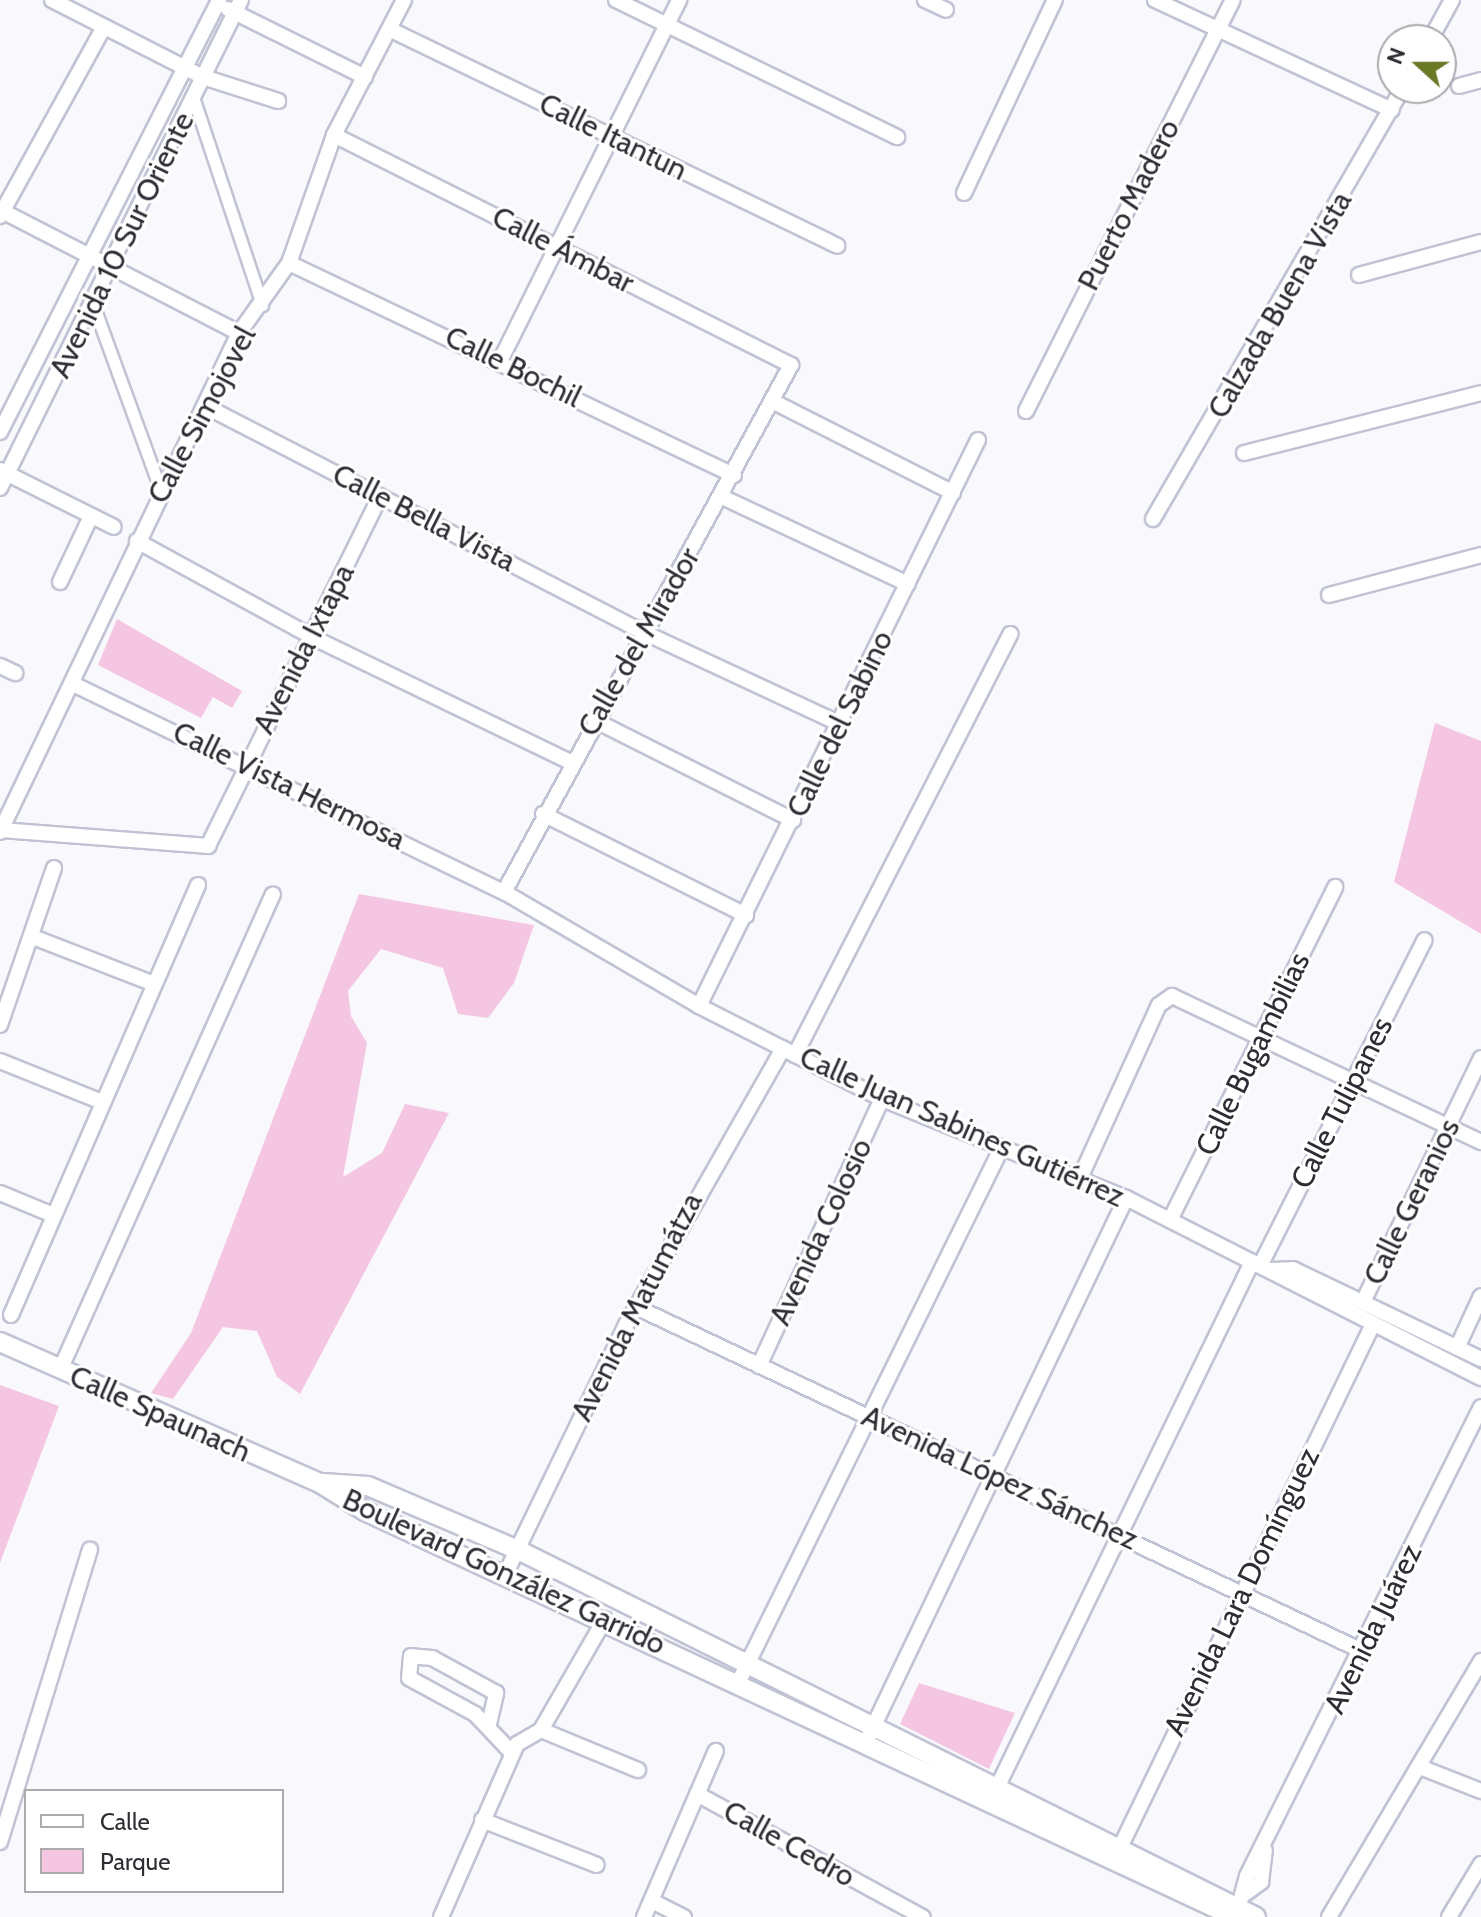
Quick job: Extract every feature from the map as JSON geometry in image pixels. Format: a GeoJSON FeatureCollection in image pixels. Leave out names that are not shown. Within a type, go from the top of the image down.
{"type":"FeatureCollection","features":[{"type":"Feature","properties":{"kind":"street"},"geometry":{"type":"LineString","coordinates":[[52,0],[203,77],[278,101]]}},
{"type":"Feature","properties":{"kind":"street","name":"Calle Simojovel"},"geometry":{"type":"LineString","coordinates":[[1,831],[239,333],[262,305],[289,263],[334,135],[404,0]]}},
{"type":"Feature","properties":{"kind":"street"},"geometry":{"type":"LineString","coordinates":[[616,0],[897,137]]}},
{"type":"Feature","properties":{"kind":"street"},"geometry":{"type":"LineString","coordinates":[[501,359],[679,0]]}},
{"type":"Feature","properties":{"kind":"street"},"geometry":{"type":"LineString","coordinates":[[925,0],[946,10]]}},
{"type":"Feature","properties":{"kind":"street"},"geometry":{"type":"LineString","coordinates":[[964,193],[1055,0]]}},
{"type":"Feature","properties":{"kind":"street"},"geometry":{"type":"LineString","coordinates":[[1155,0],[1392,110]]}},
{"type":"Feature","properties":{"kind":"street","name":"Puerto Madero"},"geometry":{"type":"LineString","coordinates":[[1026,411],[1233,0]]}},
{"type":"Feature","properties":{"kind":"street"},"geometry":{"type":"LineString","coordinates":[[1439,24],[1452,0]]}},
{"type":"Feature","properties":{"kind":"street"},"geometry":{"type":"LineString","coordinates":[[218,2],[238,6],[365,77]]}},
{"type":"Feature","properties":{"kind":"street","name":"Avenida 10 Sur Oriente"},"geometry":{"type":"LineString","coordinates":[[0,432],[182,67],[218,2]]}},
{"type":"Feature","properties":{"kind":"street","name":"Avenida 10 Sur Oriente"},"geometry":{"type":"LineString","coordinates":[[0,488],[4,472],[94,307],[238,6]]}},
{"type":"Feature","properties":{"kind":"street"},"geometry":{"type":"LineString","coordinates":[[104,27],[1,213],[239,333]]}},
{"type":"Feature","properties":{"kind":"street","name":"Calle Itantun"},"geometry":{"type":"LineString","coordinates":[[389,29],[837,246]]}},
{"type":"Feature","properties":{"kind":"street"},"geometry":{"type":"LineString","coordinates":[[1459,86],[1481,80]]}},
{"type":"Feature","properties":{"kind":"street"},"geometry":{"type":"LineString","coordinates":[[194,100],[262,305]]}},
{"type":"Feature","properties":{"kind":"street","name":"Calzada Buena Vista"},"geometry":{"type":"LineString","coordinates":[[1153,519],[1395,104]]}},
{"type":"Feature","properties":{"kind":"street","name":"Calle Ámbar"},"geometry":{"type":"LineString","coordinates":[[334,135],[791,365]]}},
{"type":"Feature","properties":{"kind":"street"},"geometry":{"type":"LineString","coordinates":[[1359,275],[1481,242]]}},
{"type":"Feature","properties":{"kind":"street","name":"Calle Bochil"},"geometry":{"type":"LineString","coordinates":[[289,263],[501,359],[734,475]]}},
{"type":"Feature","properties":{"kind":"street"},"geometry":{"type":"LineString","coordinates":[[94,307],[161,491]]}},
{"type":"Feature","properties":{"kind":"street","name":"Calle del Mirador"},"geometry":{"type":"LineString","coordinates":[[504,892],[571,762],[722,497],[791,365]]}},
{"type":"Feature","properties":{"kind":"street"},"geometry":{"type":"LineString","coordinates":[[1244,453],[1481,393]]}},
{"type":"Feature","properties":{"kind":"street"},"geometry":{"type":"LineString","coordinates":[[772,401],[953,493]]}},
{"type":"Feature","properties":{"kind":"street","name":"Calle Bella Vista"},"geometry":{"type":"LineString","coordinates":[[205,406],[643,632],[840,724]]}},
{"type":"Feature","properties":{"kind":"street","name":"Calle del Sabino"},"geometry":{"type":"LineString","coordinates":[[699,1006],[978,440]]}},
{"type":"Feature","properties":{"kind":"street"},"geometry":{"type":"LineString","coordinates":[[4,472],[114,527]]}},
{"type":"Feature","properties":{"kind":"street","name":"Avenida Ixtapa"},"geometry":{"type":"LineString","coordinates":[[1,831],[208,846],[380,496]]}},
{"type":"Feature","properties":{"kind":"street"},"geometry":{"type":"LineString","coordinates":[[722,497],[908,584]]}},
{"type":"Feature","properties":{"kind":"street"},"geometry":{"type":"LineString","coordinates":[[60,582],[91,516]]}},
{"type":"Feature","properties":{"kind":"street"},"geometry":{"type":"LineString","coordinates":[[137,541],[312,637],[571,762]]}},
{"type":"Feature","properties":{"kind":"street"},"geometry":{"type":"LineString","coordinates":[[1329,595],[1481,555]]}},
{"type":"Feature","properties":{"kind":"street","name":"Avenida Matumátza"},"geometry":{"type":"LineString","coordinates":[[506,1573],[636,1307],[789,1052],[1010,634]]}},
{"type":"Feature","properties":{"kind":"street"},"geometry":{"type":"LineString","coordinates":[[0,666],[15,673]]}},
{"type":"Feature","properties":{"kind":"street","name":"Calle Vista Hermosa"},"geometry":{"type":"LineString","coordinates":[[73,684],[247,763],[504,892]]}},
{"type":"Feature","properties":{"kind":"street"},"geometry":{"type":"LineString","coordinates":[[594,720],[793,820]]}},
{"type":"Feature","properties":{"kind":"street"},"geometry":{"type":"LineString","coordinates":[[543,814],[746,915]]}},
{"type":"Feature","properties":{"kind":"street"},"geometry":{"type":"LineString","coordinates":[[0,1025],[33,937],[54,868]]}},
{"type":"Feature","properties":{"kind":"street"},"geometry":{"type":"LineString","coordinates":[[11,1315],[198,885]]}},
{"type":"Feature","properties":{"kind":"street","name":"Calle Bugambilias"},"geometry":{"type":"LineString","coordinates":[[1170,1220],[1262,1040],[1335,887]]}},
{"type":"Feature","properties":{"kind":"street","name":"Calle Juan Sabines Gutiérrez"},"geometry":{"type":"LineString","coordinates":[[504,892],[699,1006],[882,1099],[1126,1198],[1481,1378]]}},
{"type":"Feature","properties":{"kind":"street"},"geometry":{"type":"LineString","coordinates":[[60,1370],[273,894]]}},
{"type":"Feature","properties":{"kind":"street"},"geometry":{"type":"LineString","coordinates":[[33,937],[154,984]]}},
{"type":"Feature","properties":{"kind":"street","name":"Calle Tulipanes"},"geometry":{"type":"LineString","coordinates":[[994,1794],[1115,1533],[1261,1266],[1425,940]]}},
{"type":"Feature","properties":{"kind":"street"},"geometry":{"type":"LineString","coordinates":[[1080,1178],[1159,1005],[1172,996],[1481,1142]]}},
{"type":"Feature","properties":{"kind":"street","name":"Calle Geranios"},"geometry":{"type":"LineString","coordinates":[[1363,1302],[1481,1058]]}},
{"type":"Feature","properties":{"kind":"street"},"geometry":{"type":"LineString","coordinates":[[0,1061],[102,1102]]}},
{"type":"Feature","properties":{"kind":"street","name":"Avenida Colosio"},"geometry":{"type":"LineString","coordinates":[[759,1366],[882,1099]]}},
{"type":"Feature","properties":{"kind":"street"},"geometry":{"type":"LineString","coordinates":[[738,1683],[873,1417],[1002,1147]]}},
{"type":"Feature","properties":{"kind":"street"},"geometry":{"type":"LineString","coordinates":[[0,1193],[53,1215]]}},
{"type":"Feature","properties":{"kind":"street"},"geometry":{"type":"LineString","coordinates":[[865,1744],[988,1475],[1126,1198]]}},
{"type":"Feature","properties":{"kind":"street","name":"Calle Juan Sabines Gutiérrez"},"geometry":{"type":"LineString","coordinates":[[1261,1266],[1293,1269],[1481,1359]]}},
{"type":"Feature","properties":{"kind":"street"},"geometry":{"type":"LineString","coordinates":[[1457,1348],[1481,1296]]}},
{"type":"Feature","properties":{"kind":"street","name":"Avenida López Sánchez"},"geometry":{"type":"LineString","coordinates":[[636,1307],[1362,1651]]}},
{"type":"Feature","properties":{"kind":"street","name":"Avenida Lara Domínguez"},"geometry":{"type":"LineString","coordinates":[[1116,1854],[1373,1324]]}},
{"type":"Feature","properties":{"kind":"street","name":"Calle Spaunach"},"geometry":{"type":"LineString","coordinates":[[0,1342],[320,1483]]}},
{"type":"Feature","properties":{"kind":"street","name":"Avenida Juárez"},"geometry":{"type":"LineString","coordinates":[[1243,1910],[1261,1882],[1265,1850],[1481,1407]]}},
{"type":"Feature","properties":{"kind":"street","name":"Boulevard González Garrido"},"geometry":{"type":"LineString","coordinates":[[320,1483],[368,1486],[518,1550],[874,1725],[994,1794],[1116,1854],[1243,1910]]}},
{"type":"Feature","properties":{"kind":"street","name":"Boulevard González Garrido"},"geometry":{"type":"LineString","coordinates":[[320,1483],[865,1744],[994,1794]]}},
{"type":"Feature","properties":{"kind":"street"},"geometry":{"type":"LineString","coordinates":[[0,1842],[90,1550]]}},
{"type":"Feature","properties":{"kind":"street"},"geometry":{"type":"LineString","coordinates":[[441,1917],[512,1753],[541,1730],[605,1619]]}},
{"type":"Feature","properties":{"kind":"street"},"geometry":{"type":"LineString","coordinates":[[489,1724],[416,1684],[404,1670],[411,1656],[422,1655],[501,1698],[489,1724],[490,1734],[512,1753]]}},
{"type":"Feature","properties":{"kind":"street"},"geometry":{"type":"LineString","coordinates":[[1329,1917],[1479,1669]]}},
{"type":"Feature","properties":{"kind":"street"},"geometry":{"type":"LineString","coordinates":[[541,1730],[638,1770]]}},
{"type":"Feature","properties":{"kind":"street"},"geometry":{"type":"LineString","coordinates":[[644,1917],[716,1751]]}},
{"type":"Feature","properties":{"kind":"street"},"geometry":{"type":"LineString","coordinates":[[1420,1767],[1481,1791]]}},
{"type":"Feature","properties":{"kind":"street","name":"Calle Cedro"},"geometry":{"type":"LineString","coordinates":[[697,1794],[923,1917]]}},
{"type":"Feature","properties":{"kind":"street"},"geometry":{"type":"LineString","coordinates":[[482,1820],[597,1865]]}},
{"type":"Feature","properties":{"kind":"street"},"geometry":{"type":"LineString","coordinates":[[1449,1917],[1481,1864]]}},
{"type":"Feature","properties":{"kind":"street"},"geometry":{"type":"LineString","coordinates":[[652,1901],[684,1917]]}},
{"type":"Feature","properties":{"kind":"green space"},"geometry":{"type":"Polygon","coordinates":[[[117,619],[242,691],[232,708],[213,697],[201,718],[98,665],[117,619]]]}},
{"type":"Feature","properties":{"kind":"green space"},"geometry":{"type":"Polygon","coordinates":[[[1435,723],[1481,741],[1481,934],[1394,882],[1435,723]]]}},
{"type":"Feature","properties":{"kind":"green space"},"geometry":{"type":"Polygon","coordinates":[[[359,894],[534,925],[514,983],[488,1018],[458,1014],[443,968],[381,949],[348,991],[351,1016],[367,1043],[343,1177],[382,1153],[405,1104],[449,1113],[300,1394],[277,1377],[257,1331],[223,1327],[173,1399],[151,1393],[191,1333],[359,894]]]}},
{"type":"Feature","properties":{"kind":"green space"},"geometry":{"type":"Polygon","coordinates":[[[0,1385],[59,1406],[0,1563],[0,1385]]]}},
{"type":"Feature","properties":{"kind":"green space"},"geometry":{"type":"Polygon","coordinates":[[[919,1683],[1015,1713],[989,1769],[900,1724],[919,1683]]]}}]}
